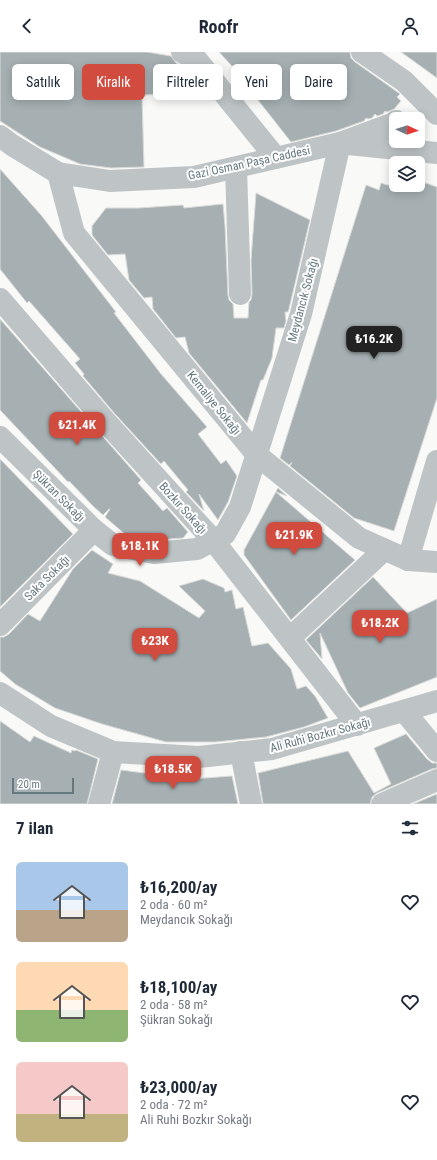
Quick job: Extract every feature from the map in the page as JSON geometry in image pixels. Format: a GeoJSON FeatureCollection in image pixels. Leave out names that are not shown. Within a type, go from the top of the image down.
{"type":"FeatureCollection","features":[{"type":"Feature","properties":{"kind":"street"},"geometry":{"type":"LineString","coordinates":[[182,52],[197,60],[276,158]]}},
{"type":"Feature","properties":{"kind":"street"},"geometry":{"type":"LineString","coordinates":[[362,52],[404,81],[437,114]]}},
{"type":"Feature","properties":{"kind":"street"},"geometry":{"type":"LineString","coordinates":[[403,112],[407,106],[404,81]]}},
{"type":"Feature","properties":{"kind":"street"},"geometry":{"type":"LineString","coordinates":[[340,143],[389,125]]}},
{"type":"Feature","properties":{"kind":"street","name":"Gazi Osman Paşa Caddesi"},"geometry":{"type":"LineString","coordinates":[[0,136],[58,173],[110,181],[194,177],[340,143]]}},
{"type":"Feature","properties":{"kind":"street"},"geometry":{"type":"LineString","coordinates":[[340,143],[437,153]]}},
{"type":"Feature","properties":{"kind":"street","name":"Meydancık Sokağı"},"geometry":{"type":"LineString","coordinates":[[256,455],[301,314],[340,143]]}},
{"type":"Feature","properties":{"kind":"street"},"geometry":{"type":"LineString","coordinates":[[236,168],[240,294]]}},
{"type":"Feature","properties":{"kind":"street","name":"Kemaliye Sokağı"},"geometry":{"type":"LineString","coordinates":[[58,173],[74,232],[256,455],[358,538],[408,560],[437,562]]}},
{"type":"Feature","properties":{"kind":"street","name":"Bozkır Sokağı"},"geometry":{"type":"LineString","coordinates":[[0,299],[106,422],[213,540],[357,725]]}},
{"type":"Feature","properties":{"kind":"street","name":"Şükran Sokağı"},"geometry":{"type":"LineString","coordinates":[[0,437],[94,530],[113,545],[154,553],[196,549],[225,534],[240,507],[256,455]]}},
{"type":"Feature","properties":{"kind":"street"},"geometry":{"type":"LineString","coordinates":[[408,560],[437,461]]}},
{"type":"Feature","properties":{"kind":"street","name":"Saka Sokağı"},"geometry":{"type":"LineString","coordinates":[[0,625],[94,530]]}},
{"type":"Feature","properties":{"kind":"street"},"geometry":{"type":"LineString","coordinates":[[290,638],[384,550]]}},
{"type":"Feature","properties":{"kind":"street","name":"Ali Ruhi Bozkır Sokağı"},"geometry":{"type":"LineString","coordinates":[[0,693],[51,726],[113,752],[200,756],[272,749],[437,701]]}},
{"type":"Feature","properties":{"kind":"street"},"geometry":{"type":"LineString","coordinates":[[404,711],[437,751]]}},
{"type":"Feature","properties":{"kind":"street"},"geometry":{"type":"LineString","coordinates":[[99,804],[113,752]]}},
{"type":"Feature","properties":{"kind":"street"},"geometry":{"type":"LineString","coordinates":[[241,752],[252,804]]}},
{"type":"Feature","properties":{"kind":"street"},"geometry":{"type":"LineString","coordinates":[[382,804],[437,780]]}},
{"type":"Feature","properties":{"kind":"building"},"geometry":{"type":"Polygon","coordinates":[[[0,52],[147,52],[171,56],[178,64],[153,64],[153,95],[145,95],[145,64],[82,64],[82,100],[142,100],[144,167],[111,168],[80,164],[40,147],[0,121],[0,52]]]}},
{"type":"Feature","properties":{"kind":"building"},"geometry":{"type":"Polygon","coordinates":[[[219,52],[350,52],[351,58],[355,62],[400,94],[397,97],[401,101],[394,109],[387,112],[385,111],[383,114],[377,116],[375,114],[372,118],[366,118],[364,121],[336,131],[291,142],[258,100],[282,100],[282,64],[231,65],[219,52]]]}},
{"type":"Feature","properties":{"kind":"building"},"geometry":{"type":"Polygon","coordinates":[[[401,52],[437,52],[437,78],[401,52]]]}},
{"type":"Feature","properties":{"kind":"building"},"geometry":{"type":"Polygon","coordinates":[[[0,169],[41,215],[116,312],[114,313],[161,374],[207,427],[198,434],[221,464],[226,460],[237,476],[228,502],[218,520],[199,494],[204,511],[186,492],[188,490],[164,461],[161,464],[115,414],[83,376],[84,374],[75,363],[80,359],[29,301],[27,303],[0,269],[0,169]]]}},
{"type":"Feature","properties":{"kind":"building"},"geometry":{"type":"Polygon","coordinates":[[[381,183],[389,185],[389,192],[425,192],[425,183],[437,187],[437,398],[394,531],[354,518],[290,466],[292,462],[289,465],[280,458],[366,185],[379,190],[381,183]]]}},
{"type":"Feature","properties":{"kind":"building"},"geometry":{"type":"Polygon","coordinates":[[[256,193],[310,220],[289,309],[288,312],[285,312],[286,321],[284,328],[276,328],[272,358],[263,380],[261,380],[247,423],[189,353],[185,337],[176,338],[153,309],[152,297],[144,298],[129,280],[125,254],[108,255],[92,235],[92,226],[106,208],[139,208],[183,205],[184,208],[223,204],[229,300],[233,304],[234,318],[248,318],[249,302],[252,294],[251,260],[256,193]]]}},
{"type":"Feature","properties":{"kind":"building"},"geometry":{"type":"Polygon","coordinates":[[[0,319],[141,480],[138,483],[163,511],[167,508],[188,532],[183,538],[155,540],[126,535],[105,517],[110,509],[103,515],[94,507],[69,481],[68,482],[0,410],[0,319]]]}},
{"type":"Feature","properties":{"kind":"building"},"geometry":{"type":"Polygon","coordinates":[[[0,459],[73,534],[0,607],[0,459]]]}},
{"type":"Feature","properties":{"kind":"building"},"geometry":{"type":"Polygon","coordinates":[[[278,488],[287,496],[276,492],[355,560],[291,620],[244,555],[244,550],[278,488]]]}},
{"type":"Feature","properties":{"kind":"building"},"geometry":{"type":"Polygon","coordinates":[[[92,550],[113,564],[108,573],[140,581],[199,618],[205,611],[179,586],[203,579],[224,588],[225,592],[232,590],[236,609],[243,607],[252,646],[268,643],[291,669],[297,689],[306,686],[315,696],[328,718],[304,727],[266,737],[215,742],[166,742],[102,724],[55,708],[15,684],[0,671],[0,637],[4,637],[9,634],[28,614],[40,621],[73,569],[92,550]]]}},
{"type":"Feature","properties":{"kind":"building"},"geometry":{"type":"Polygon","coordinates":[[[373,577],[407,613],[437,599],[437,677],[360,708],[348,693],[320,633],[322,659],[306,640],[373,577]]]}},
{"type":"Feature","properties":{"kind":"building"},"geometry":{"type":"Polygon","coordinates":[[[0,721],[30,742],[34,736],[71,753],[72,750],[76,750],[98,759],[87,804],[0,804],[0,721]]]}},
{"type":"Feature","properties":{"kind":"building"},"geometry":{"type":"Polygon","coordinates":[[[406,734],[427,759],[432,763],[437,763],[437,768],[377,793],[372,797],[370,804],[263,804],[258,773],[348,751],[374,793],[391,784],[374,748],[406,734]]]}},
{"type":"Feature","properties":{"kind":"building"},"geometry":{"type":"Polygon","coordinates":[[[121,770],[191,779],[232,776],[238,804],[112,804],[121,770]]]}},
{"type":"Feature","properties":{"kind":"building"},"geometry":{"type":"Polygon","coordinates":[[[437,794],[437,804],[413,804],[437,794]]]}}]}
